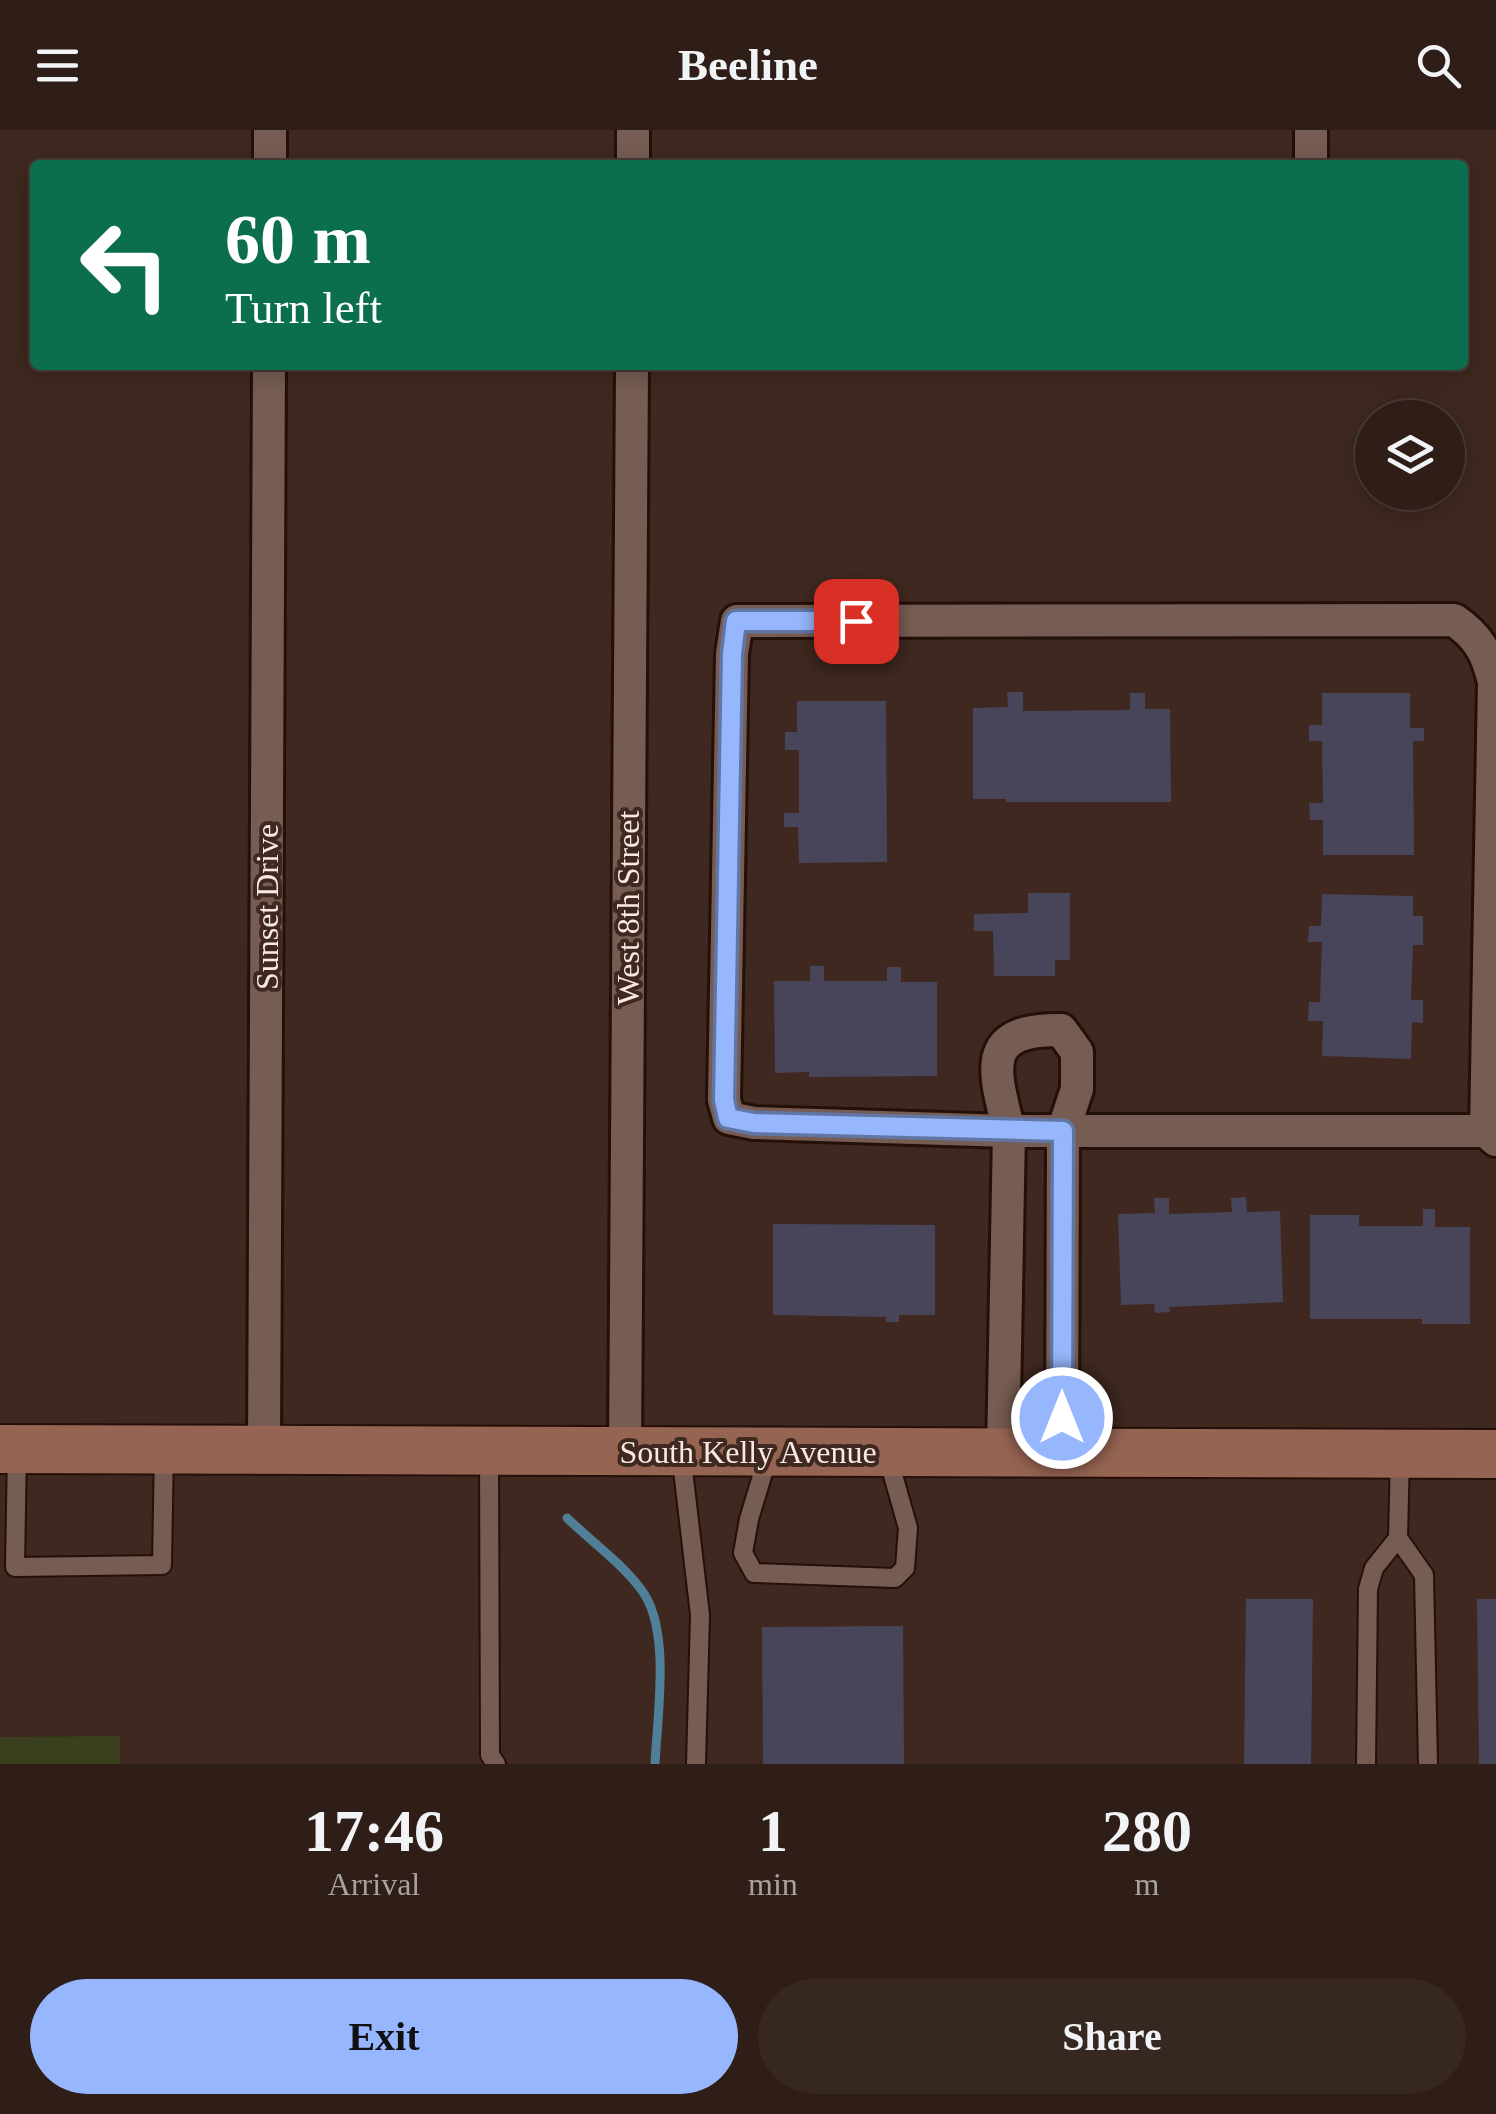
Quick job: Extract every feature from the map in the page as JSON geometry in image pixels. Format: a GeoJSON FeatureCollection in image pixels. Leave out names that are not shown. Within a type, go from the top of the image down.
{"type":"FeatureCollection","features":[{"type":"Feature","properties":{"kind":"main road","name":"South Kelly Avenue"},"geometry":{"type":"LineString","coordinates":[[8,1449],[1496,1454]]}},
{"type":"Feature","properties":{"kind":"street"},"geometry":{"type":"LineString","coordinates":[[270,130],[270,160]]}},
{"type":"Feature","properties":{"kind":"street"},"geometry":{"type":"LineString","coordinates":[[633,130],[633,160]]}},
{"type":"Feature","properties":{"kind":"street"},"geometry":{"type":"LineString","coordinates":[[1310,160],[1311,130]]}},
{"type":"Feature","properties":{"kind":"street","name":"Sunset Drive"},"geometry":{"type":"LineString","coordinates":[[264,1450],[269,370]]}},
{"type":"Feature","properties":{"kind":"street","name":"West 8th Street"},"geometry":{"type":"LineString","coordinates":[[625,1452],[632,370]]}},
{"type":"Feature","properties":{"kind":"street"},"geometry":{"type":"LineString","coordinates":[[1454,620],[1471,631],[1487,652],[1494,682],[1491,1135],[1063,1131],[754,1123],[728,1118],[724,1080],[732,654],[736,621],[1454,620]]}},
{"type":"Feature","properties":{"kind":"street"},"geometry":{"type":"LineString","coordinates":[[1004,1454],[1010,1131],[996,1080],[1000,1050],[1019,1033],[1061,1030],[1077,1052],[1077,1088],[1063,1131],[1062,1454]]}},
{"type":"Feature","properties":{"kind":"lane"},"geometry":{"type":"LineString","coordinates":[[8,1449],[7,1567],[162,1565],[164,1449]]}},
{"type":"Feature","properties":{"kind":"lane"},"geometry":{"type":"LineString","coordinates":[[489,1451],[490,1755],[496,1764]]}},
{"type":"Feature","properties":{"kind":"lane"},"geometry":{"type":"LineString","coordinates":[[681,1452],[700,1615],[696,1764]]}},
{"type":"Feature","properties":{"kind":"lane"},"geometry":{"type":"LineString","coordinates":[[769,1452],[743,1553],[754,1574],[895,1578],[905,1568],[908,1528],[887,1453]]}},
{"type":"Feature","properties":{"kind":"lane"},"geometry":{"type":"LineString","coordinates":[[1400,1454],[1398,1538],[1424,1574],[1428,1764]]}},
{"type":"Feature","properties":{"kind":"lane"},"geometry":{"type":"LineString","coordinates":[[1366,1764],[1368,1588],[1374,1568],[1398,1538]]}},
{"type":"Feature","properties":{"kind":"green space"},"geometry":{"type":"Polygon","coordinates":[[[120,1736],[120,1764],[0,1764],[0,1737],[120,1736]]]}},
{"type":"Feature","properties":{"kind":"building"},"geometry":{"type":"Polygon","coordinates":[[[1007,692],[1023,692],[1023,711],[1130,710],[1130,693],[1145,693],[1145,709],[1170,709],[1171,802],[973,799],[973,708],[1008,707],[1007,692]]]}},
{"type":"Feature","properties":{"kind":"building"},"geometry":{"type":"Polygon","coordinates":[[[1322,693],[1410,693],[1410,728],[1424,728],[1424,741],[1413,741],[1414,855],[1323,855],[1323,820],[1310,820],[1309,803],[1323,803],[1322,741],[1309,741],[1309,725],[1322,725],[1322,693]]]}},
{"type":"Feature","properties":{"kind":"building"},"geometry":{"type":"Polygon","coordinates":[[[797,701],[886,701],[887,862],[799,863],[798,827],[784,827],[784,813],[799,813],[799,750],[785,750],[785,732],[797,732],[797,701]]]}},
{"type":"Feature","properties":{"kind":"building"},"geometry":{"type":"Polygon","coordinates":[[[1028,893],[1070,893],[1070,960],[1055,960],[1055,976],[994,976],[993,931],[974,931],[974,914],[1028,913],[1028,893]]]}},
{"type":"Feature","properties":{"kind":"building"},"geometry":{"type":"Polygon","coordinates":[[[1322,894],[1413,896],[1413,916],[1423,916],[1423,945],[1413,945],[1411,1000],[1423,1000],[1423,1023],[1412,1022],[1411,1059],[1322,1056],[1323,1021],[1308,1021],[1309,1002],[1320,1002],[1322,942],[1308,942],[1309,926],[1321,926],[1322,894]]]}},
{"type":"Feature","properties":{"kind":"building"},"geometry":{"type":"Polygon","coordinates":[[[810,966],[824,966],[824,981],[887,981],[887,967],[901,967],[901,982],[937,982],[937,1076],[809,1077],[809,1072],[775,1073],[774,981],[810,981],[810,966]]]}},
{"type":"Feature","properties":{"kind":"building"},"geometry":{"type":"Polygon","coordinates":[[[1246,1197],[1247,1212],[1280,1211],[1283,1302],[1169,1307],[1170,1312],[1155,1313],[1154,1304],[1121,1305],[1118,1214],[1155,1213],[1154,1198],[1169,1198],[1169,1214],[1232,1212],[1231,1198],[1246,1197]]]}},
{"type":"Feature","properties":{"kind":"building"},"geometry":{"type":"Polygon","coordinates":[[[1423,1209],[1435,1209],[1435,1227],[1470,1227],[1470,1324],[1422,1324],[1422,1319],[1310,1319],[1310,1215],[1359,1215],[1359,1226],[1423,1226],[1423,1209]]]}},
{"type":"Feature","properties":{"kind":"building"},"geometry":{"type":"Polygon","coordinates":[[[773,1224],[935,1225],[935,1315],[899,1315],[899,1322],[886,1322],[886,1317],[773,1315],[773,1224]]]}},
{"type":"Feature","properties":{"kind":"building"},"geometry":{"type":"Polygon","coordinates":[[[1246,1599],[1313,1599],[1311,1764],[1244,1764],[1246,1599]]]}},
{"type":"Feature","properties":{"kind":"building"},"geometry":{"type":"Polygon","coordinates":[[[1477,1599],[1496,1599],[1496,1764],[1479,1764],[1477,1599]]]}},
{"type":"Feature","properties":{"kind":"building"},"geometry":{"type":"Polygon","coordinates":[[[903,1626],[904,1764],[763,1764],[762,1627],[903,1626]]]}},
{"type":"Feature","properties":{"kind":"waterway"},"geometry":{"type":"LineString","coordinates":[[567,1518],[623,1569],[650,1605],[656,1625],[660,1673],[655,1764]]}},
{"type":"Feature","properties":{"kind":"route"},"geometry":{"type":"LineString","coordinates":[[856,621],[736,621],[732,654],[724,1100],[728,1118],[754,1123],[1063,1131],[1062,1418]]}}]}
